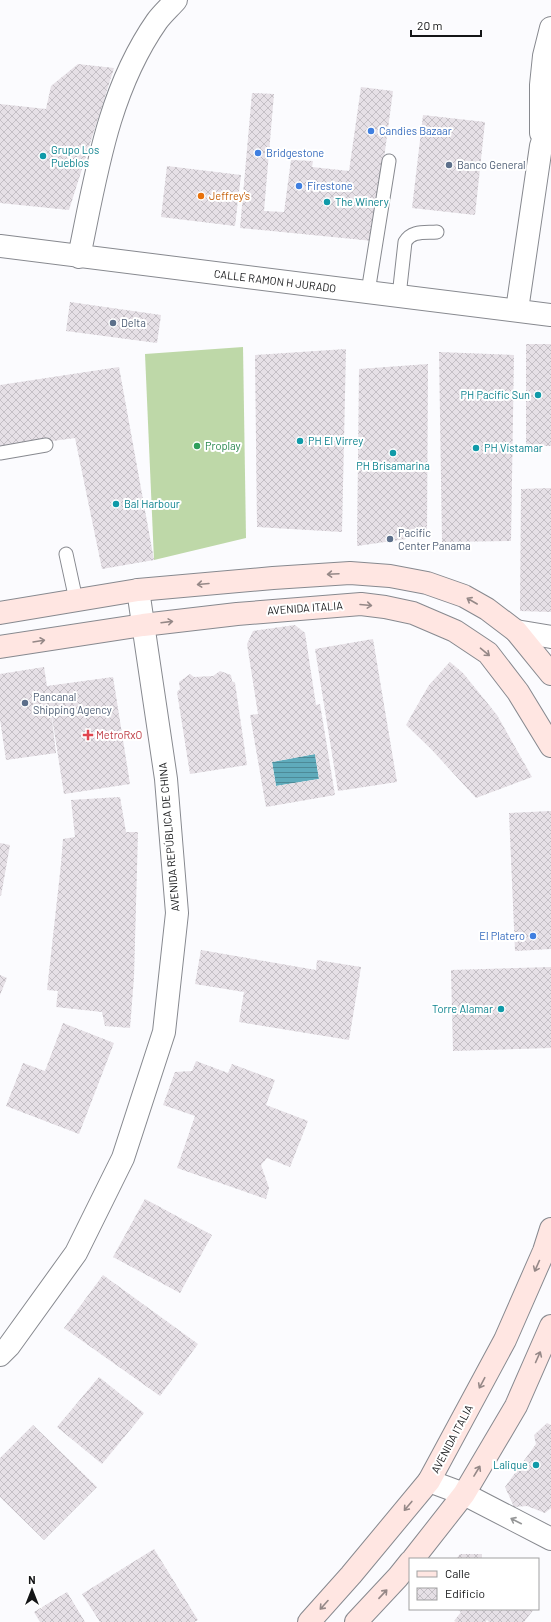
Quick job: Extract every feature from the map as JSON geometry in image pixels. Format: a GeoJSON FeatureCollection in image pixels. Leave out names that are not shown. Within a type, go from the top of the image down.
{"type":"FeatureCollection","features":[{"type":"Feature","properties":{"kind":"street"},"geometry":{"type":"LineString","coordinates":[[79,257],[105,135],[114,105],[142,45],[158,19],[176,0]]}},
{"type":"Feature","properties":{"kind":"street"},"geometry":{"type":"LineString","coordinates":[[517,310],[541,146],[541,85],[544,56],[551,28]]}},
{"type":"Feature","properties":{"kind":"street"},"geometry":{"type":"LineString","coordinates":[[541,146],[551,114]]}},
{"type":"Feature","properties":{"kind":"street","name":"CALLE RAMON H JURADO"},"geometry":{"type":"LineString","coordinates":[[0,246],[551,315]]}},
{"type":"Feature","properties":{"kind":"street"},"geometry":{"type":"LineString","coordinates":[[0,613],[138,590],[350,573],[390,576],[427,582],[464,596],[487,609],[516,631],[551,674]]}},
{"type":"Feature","properties":{"kind":"street","name":"AVENIDA REPÚBLICA DE CHINA"},"geometry":{"type":"LineString","coordinates":[[0,1355],[9,1346],[76,1253],[123,1158],[164,1032],[176,913],[166,779],[138,590]]}},
{"type":"Feature","properties":{"kind":"street","name":"AVENIDA ITALIA"},"geometry":{"type":"LineString","coordinates":[[0,647],[143,625],[237,614],[361,604],[385,606],[414,613],[456,631],[488,653],[518,692],[551,746]]}},
{"type":"Feature","properties":{"kind":"street"},"geometry":{"type":"LineString","coordinates":[[516,631],[551,637]]}},
{"type":"Feature","properties":{"kind":"street","name":"AVENIDA ITALIA"},"geometry":{"type":"LineString","coordinates":[[309,1622],[429,1481],[505,1340],[544,1251],[551,1229]]}},
{"type":"Feature","properties":{"kind":"street"},"geometry":{"type":"LineString","coordinates":[[414,1558],[464,1494],[516,1406],[551,1326]]}},
{"type":"Feature","properties":{"kind":"street"},"geometry":{"type":"LineString","coordinates":[[429,1481],[464,1494],[551,1539]]}},
{"type":"Feature","properties":{"kind":"street"},"geometry":{"type":"LineString","coordinates":[[356,1622],[409,1563]]}},
{"type":"Feature","properties":{"kind":"lane"},"geometry":{"type":"LineString","coordinates":[[368,292],[389,161]]}},
{"type":"Feature","properties":{"kind":"lane"},"geometry":{"type":"LineString","coordinates":[[399,296],[405,242],[408,236],[414,233],[437,232]]}},
{"type":"Feature","properties":{"kind":"lane"},"geometry":{"type":"LineString","coordinates":[[0,453],[46,445]]}},
{"type":"Feature","properties":{"kind":"lane"},"geometry":{"type":"LineString","coordinates":[[66,554],[76,600]]}},
{"type":"Feature","properties":{"kind":"green space","name":"Proplay"},"geometry":{"type":"Polygon","coordinates":[[[243,347],[246,538],[154,560],[145,354],[243,347]]]}},
{"type":"Feature","properties":{"kind":"water"},"geometry":{"type":"Polygon","coordinates":[[[315,754],[319,779],[276,786],[272,762],[315,754]]]}},
{"type":"Feature","properties":{"kind":"building","name":"Grupo Los Pueblos"},"geometry":{"type":"Polygon","coordinates":[[[78,64],[114,68],[69,210],[0,203],[0,104],[46,109],[51,86],[78,64]]]}},
{"type":"Feature","properties":{"kind":"building"},"geometry":{"type":"Polygon","coordinates":[[[361,87],[393,91],[373,241],[240,228],[252,93],[274,94],[264,211],[284,212],[291,160],[313,161],[312,167],[349,171],[361,87]]]}},
{"type":"Feature","properties":{"kind":"building","name":"Banco General"},"geometry":{"type":"Polygon","coordinates":[[[423,115],[485,122],[475,215],[412,208],[423,115]]]}},
{"type":"Feature","properties":{"kind":"building","name":"Jeffrey's"},"geometry":{"type":"Polygon","coordinates":[[[167,166],[241,175],[235,226],[161,217],[167,166]]]}},
{"type":"Feature","properties":{"kind":"building","name":"Delta"},"geometry":{"type":"Polygon","coordinates":[[[70,302],[161,315],[157,343],[66,331],[70,302]]]}},
{"type":"Feature","properties":{"kind":"building","name":"PH Pacific Sun"},"geometry":{"type":"Polygon","coordinates":[[[526,344],[551,344],[551,446],[526,446],[526,344]]]}},
{"type":"Feature","properties":{"kind":"building","name":"PH El Virrey"},"geometry":{"type":"Polygon","coordinates":[[[346,349],[342,532],[257,527],[255,355],[346,349]]]}},
{"type":"Feature","properties":{"kind":"building","name":"PH Vistamar"},"geometry":{"type":"Polygon","coordinates":[[[439,352],[514,355],[511,541],[442,542],[439,352]]]}},
{"type":"Feature","properties":{"kind":"building","name":"PH Brisamarina"},"geometry":{"type":"Polygon","coordinates":[[[428,364],[427,536],[357,546],[359,369],[428,364]]]}},
{"type":"Feature","properties":{"kind":"building","name":"Bal Harbour"},"geometry":{"type":"Polygon","coordinates":[[[119,367],[154,560],[102,569],[75,438],[0,448],[0,385],[119,367]]]}},
{"type":"Feature","properties":{"kind":"building"},"geometry":{"type":"Polygon","coordinates":[[[551,488],[551,612],[520,611],[521,489],[551,488]]]}},
{"type":"Feature","properties":{"kind":"building"},"geometry":{"type":"Polygon","coordinates":[[[295,625],[305,633],[316,705],[320,704],[335,795],[266,807],[250,715],[258,714],[247,644],[253,631],[295,625]],[[315,754],[272,762],[276,786],[319,779],[315,754]]]}},
{"type":"Feature","properties":{"kind":"building"},"geometry":{"type":"Polygon","coordinates":[[[373,639],[397,782],[338,791],[315,649],[373,639]]]}},
{"type":"Feature","properties":{"kind":"building"},"geometry":{"type":"Polygon","coordinates":[[[450,662],[463,673],[497,715],[532,777],[476,798],[431,749],[406,725],[429,685],[450,662]]]}},
{"type":"Feature","properties":{"kind":"building","name":"MetroRxO"},"geometry":{"type":"Polygon","coordinates":[[[44,667],[47,686],[113,677],[130,784],[64,794],[51,711],[56,753],[6,760],[0,719],[0,674],[44,667]]]}},
{"type":"Feature","properties":{"kind":"building"},"geometry":{"type":"Polygon","coordinates":[[[220,671],[231,675],[232,681],[235,683],[247,765],[190,774],[177,692],[180,689],[179,682],[190,674],[194,677],[213,676],[220,671]]]}},
{"type":"Feature","properties":{"kind":"building"},"geometry":{"type":"Polygon","coordinates":[[[120,797],[126,832],[138,832],[134,977],[130,1028],[105,1026],[102,1012],[56,1007],[58,991],[47,990],[63,839],[75,837],[71,800],[120,797]]]}},
{"type":"Feature","properties":{"kind":"building"},"geometry":{"type":"Polygon","coordinates":[[[551,811],[551,949],[515,951],[509,813],[551,811]]]}},
{"type":"Feature","properties":{"kind":"building"},"geometry":{"type":"Polygon","coordinates":[[[0,843],[10,845],[1,896],[0,895],[0,843]]]}},
{"type":"Feature","properties":{"kind":"building"},"geometry":{"type":"Polygon","coordinates":[[[201,950],[316,970],[317,960],[361,967],[349,1040],[239,1022],[244,992],[195,984],[201,950]]]}},
{"type":"Feature","properties":{"kind":"building","name":"Torre Alamar"},"geometry":{"type":"Polygon","coordinates":[[[551,967],[551,1048],[453,1051],[451,970],[551,967]]]}},
{"type":"Feature","properties":{"kind":"building"},"geometry":{"type":"Polygon","coordinates":[[[0,975],[7,978],[0,995],[0,975]]]}},
{"type":"Feature","properties":{"kind":"building"},"geometry":{"type":"Polygon","coordinates":[[[63,1023],[114,1043],[79,1134],[6,1106],[23,1063],[45,1071],[63,1023]]]}},
{"type":"Feature","properties":{"kind":"building"},"geometry":{"type":"Polygon","coordinates":[[[196,1061],[228,1073],[232,1064],[275,1080],[266,1105],[308,1121],[290,1167],[267,1158],[261,1165],[269,1188],[266,1199],[177,1168],[195,1116],[163,1105],[175,1072],[192,1071],[196,1061]]]}},
{"type":"Feature","properties":{"kind":"building"},"geometry":{"type":"Polygon","coordinates":[[[145,1199],[212,1235],[180,1293],[113,1257],[145,1199]]]}},
{"type":"Feature","properties":{"kind":"building"},"geometry":{"type":"Polygon","coordinates":[[[103,1275],[198,1344],[160,1396],[64,1328],[103,1275]]]}},
{"type":"Feature","properties":{"kind":"building"},"geometry":{"type":"Polygon","coordinates":[[[99,1377],[144,1413],[102,1464],[57,1427],[99,1377]]]}},
{"type":"Feature","properties":{"kind":"building","name":"Lalique"},"geometry":{"type":"Polygon","coordinates":[[[547,1423],[551,1425],[551,1508],[545,1513],[527,1506],[514,1507],[505,1487],[536,1444],[534,1435],[547,1423]]]}},
{"type":"Feature","properties":{"kind":"building"},"geometry":{"type":"Polygon","coordinates":[[[33,1425],[97,1487],[44,1540],[0,1497],[0,1458],[33,1425]]]}},
{"type":"Feature","properties":{"kind":"building"},"geometry":{"type":"Polygon","coordinates":[[[154,1549],[198,1620],[194,1622],[100,1622],[82,1594],[154,1549]]]}},
{"type":"Feature","properties":{"kind":"building"},"geometry":{"type":"Polygon","coordinates":[[[460,1554],[482,1554],[482,1558],[457,1558],[460,1554]]]}},
{"type":"Feature","properties":{"kind":"building"},"geometry":{"type":"Polygon","coordinates":[[[67,1592],[85,1622],[40,1622],[34,1612],[67,1592]]]}},
{"type":"Feature","properties":{"kind":"building"},"geometry":{"type":"Polygon","coordinates":[[[458,1610],[533,1610],[524,1622],[489,1622],[487,1620],[485,1622],[454,1621],[461,1612],[458,1610]]]}},
{"type":"Feature","properties":{"kind":"place","name":"Candies Bazaar"},"geometry":{"type":"Point","coordinates":[371,131]}},
{"type":"Feature","properties":{"kind":"place","name":"Bridgestone"},"geometry":{"type":"Point","coordinates":[258,153]}},
{"type":"Feature","properties":{"kind":"place","name":"Grupo Los Pueblos"},"geometry":{"type":"Point","coordinates":[43,156]}},
{"type":"Feature","properties":{"kind":"place","name":"Banco General"},"geometry":{"type":"Point","coordinates":[449,165]}},
{"type":"Feature","properties":{"kind":"place","name":"Firestone"},"geometry":{"type":"Point","coordinates":[299,186]}},
{"type":"Feature","properties":{"kind":"place","name":"Jeffrey's"},"geometry":{"type":"Point","coordinates":[201,196]}},
{"type":"Feature","properties":{"kind":"place","name":"The Winery"},"geometry":{"type":"Point","coordinates":[327,202]}},
{"type":"Feature","properties":{"kind":"place","name":"Delta"},"geometry":{"type":"Point","coordinates":[113,323]}},
{"type":"Feature","properties":{"kind":"place","name":"PH Pacific Sun"},"geometry":{"type":"Point","coordinates":[538,395]}},
{"type":"Feature","properties":{"kind":"place","name":"PH El Virrey"},"geometry":{"type":"Point","coordinates":[300,441]}},
{"type":"Feature","properties":{"kind":"place","name":"Proplay"},"geometry":{"type":"Point","coordinates":[197,446]}},
{"type":"Feature","properties":{"kind":"place","name":"PH Vistamar"},"geometry":{"type":"Point","coordinates":[476,448]}},
{"type":"Feature","properties":{"kind":"place","name":"PH Brisamarina"},"geometry":{"type":"Point","coordinates":[393,453]}},
{"type":"Feature","properties":{"kind":"place","name":"Bal Harbour"},"geometry":{"type":"Point","coordinates":[116,504]}},
{"type":"Feature","properties":{"kind":"place","name":"Pacific Center Panama"},"geometry":{"type":"Point","coordinates":[390,539]}},
{"type":"Feature","properties":{"kind":"place","name":"Pancanal Shipping Agency"},"geometry":{"type":"Point","coordinates":[25,703]}},
{"type":"Feature","properties":{"kind":"place","name":"MetroRxO"},"geometry":{"type":"Point","coordinates":[88,735]}},
{"type":"Feature","properties":{"kind":"place","name":"El Platero"},"geometry":{"type":"Point","coordinates":[533,936]}},
{"type":"Feature","properties":{"kind":"place","name":"Torre Alamar"},"geometry":{"type":"Point","coordinates":[501,1009]}},
{"type":"Feature","properties":{"kind":"place","name":"Lalique"},"geometry":{"type":"Point","coordinates":[536,1465]}}]}
